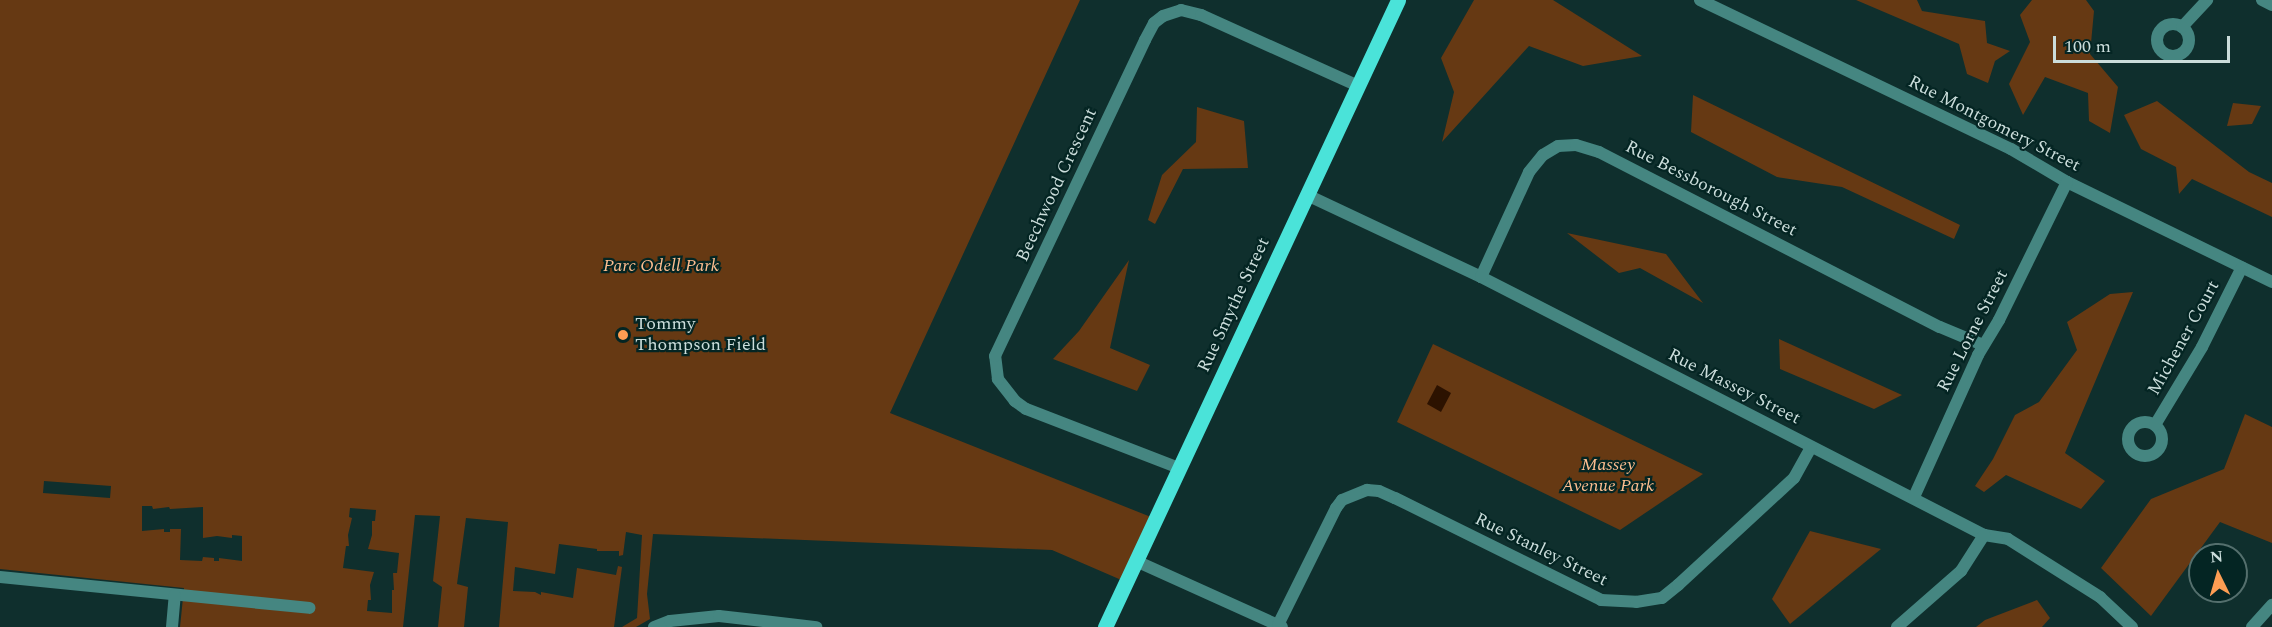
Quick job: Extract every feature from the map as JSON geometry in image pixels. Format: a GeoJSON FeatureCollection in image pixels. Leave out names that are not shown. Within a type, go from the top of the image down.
{"type":"FeatureCollection","features":[{"type":"Feature","properties":{"kind":"main road","name":"Rue Smythe Street"},"geometry":{"type":"LineString","coordinates":[[1105,627],[1398,0]]}},
{"type":"Feature","properties":{"kind":"street","name":"Rue Montgomery Street"},"geometry":{"type":"LineString","coordinates":[[1700,0],[2011,149],[2067,182],[2272,282]]}},
{"type":"Feature","properties":{"kind":"street"},"geometry":{"type":"LineString","coordinates":[[2182,27],[2207,0]]}},
{"type":"Feature","properties":{"kind":"street"},"geometry":{"type":"LineString","coordinates":[[2262,0],[2272,5]]}},
{"type":"Feature","properties":{"kind":"street","name":"Beechwood Crescent"},"geometry":{"type":"LineString","coordinates":[[1179,468],[1026,409],[1015,401],[998,379],[995,356],[1145,40],[1155,23],[1163,16],[1181,10],[1201,15],[1358,86]]}},
{"type":"Feature","properties":{"kind":"street","name":"Rue Bessborough Street"},"geometry":{"type":"LineString","coordinates":[[1481,277],[1529,172],[1543,155],[1557,146],[1576,145],[1599,152],[1940,327],[1983,345]]}},
{"type":"Feature","properties":{"kind":"street","name":"Rue Lorne Street"},"geometry":{"type":"LineString","coordinates":[[1914,497],[1983,345],[2014,291],[2067,182]]}},
{"type":"Feature","properties":{"kind":"street","name":"Rue Massey Street"},"geometry":{"type":"LineString","coordinates":[[1307,195],[1481,277],[1811,447],[1914,497],[1984,535],[2008,540],[2100,597],[2132,627]]}},
{"type":"Feature","properties":{"kind":"street","name":"Michener Court"},"geometry":{"type":"LineString","coordinates":[[2155,425],[2202,347],[2242,267]]}},
{"type":"Feature","properties":{"kind":"street","name":"Rue Stanley Street"},"geometry":{"type":"LineString","coordinates":[[1280,626],[1336,508],[1342,500],[1367,490],[1379,491],[1395,498],[1601,600],[1636,602],[1662,598],[1678,585],[1794,478],[1811,447]]}},
{"type":"Feature","properties":{"kind":"street"},"geometry":{"type":"LineString","coordinates":[[1897,627],[1961,571],[1984,535]]}},
{"type":"Feature","properties":{"kind":"street"},"geometry":{"type":"LineString","coordinates":[[1136,561],[1280,626]]}},
{"type":"Feature","properties":{"kind":"street"},"geometry":{"type":"LineString","coordinates":[[0,577],[309,608]]}},
{"type":"Feature","properties":{"kind":"street"},"geometry":{"type":"LineString","coordinates":[[172,627],[175,596]]}},
{"type":"Feature","properties":{"kind":"street"},"geometry":{"type":"LineString","coordinates":[[2254,626],[2272,605]]}},
{"type":"Feature","properties":{"kind":"street"},"geometry":{"type":"LineString","coordinates":[[654,627],[669,621],[719,616],[816,627]]}},
{"type":"Feature","properties":{"kind":"green space","name":"Parc Odell Park"},"geometry":{"type":"Polygon","coordinates":[[[0,0],[1080,0],[890,413],[1156,519],[1126,582],[1052,550],[653,534],[647,594],[650,619],[636,627],[622,627],[637,618],[642,535],[626,532],[623,555],[619,556],[619,551],[597,551],[597,549],[559,544],[555,574],[515,567],[513,591],[535,592],[541,595],[541,592],[573,598],[577,568],[616,575],[618,566],[622,567],[614,627],[499,627],[508,522],[466,518],[457,584],[468,587],[464,627],[438,627],[442,587],[433,581],[440,516],[415,515],[403,627],[180,627],[184,588],[0,569],[0,0]],[[44,481],[43,493],[110,498],[111,486],[44,481]],[[142,506],[142,531],[164,529],[164,532],[170,532],[170,529],[181,529],[180,560],[202,561],[203,557],[214,558],[214,561],[219,561],[219,558],[242,561],[242,536],[203,538],[203,507],[153,509],[152,506],[142,506]],[[350,508],[349,517],[352,518],[348,535],[349,546],[346,546],[343,568],[374,572],[370,585],[371,600],[368,600],[367,611],[392,613],[393,573],[397,573],[399,553],[368,549],[376,510],[350,508]]]}},
{"type":"Feature","properties":{"kind":"green space"},"geometry":{"type":"Polygon","coordinates":[[[1474,0],[1553,0],[1642,56],[1583,66],[1529,46],[1442,142],[1454,92],[1441,58],[1474,0]]]}},
{"type":"Feature","properties":{"kind":"green space"},"geometry":{"type":"Polygon","coordinates":[[[1856,0],[1917,0],[1922,11],[1985,21],[1987,43],[2010,51],[1995,61],[1988,83],[1967,74],[1959,44],[1856,0]]]}},
{"type":"Feature","properties":{"kind":"green space"},"geometry":{"type":"Polygon","coordinates":[[[2032,0],[2086,0],[2094,11],[2090,54],[2118,87],[2110,133],[2089,121],[2088,93],[2045,77],[2023,115],[2009,84],[2030,42],[2020,15],[2032,0]]]}},
{"type":"Feature","properties":{"kind":"green space"},"geometry":{"type":"Polygon","coordinates":[[[1693,95],[1960,225],[1954,239],[1842,187],[1777,177],[1691,132],[1693,95]]]}},
{"type":"Feature","properties":{"kind":"green space"},"geometry":{"type":"Polygon","coordinates":[[[2157,101],[2249,172],[2272,183],[2272,217],[2192,179],[2179,194],[2176,167],[2141,149],[2124,115],[2157,101]]]}},
{"type":"Feature","properties":{"kind":"green space"},"geometry":{"type":"Polygon","coordinates":[[[2233,103],[2261,106],[2252,124],[2227,126],[2233,103]]]}},
{"type":"Feature","properties":{"kind":"green space"},"geometry":{"type":"Polygon","coordinates":[[[1197,107],[1244,121],[1248,168],[1183,169],[1155,224],[1148,220],[1162,175],[1196,142],[1197,107]]]}},
{"type":"Feature","properties":{"kind":"green space"},"geometry":{"type":"Polygon","coordinates":[[[1567,233],[1666,254],[1703,303],[1640,268],[1619,273],[1567,233]]]}},
{"type":"Feature","properties":{"kind":"green space"},"geometry":{"type":"Polygon","coordinates":[[[1129,260],[1110,348],[1150,365],[1137,391],[1053,359],[1079,331],[1129,260]]]}},
{"type":"Feature","properties":{"kind":"green space"},"geometry":{"type":"Polygon","coordinates":[[[2133,292],[2065,453],[2105,481],[2081,509],[2006,475],[1984,492],[1975,486],[1993,459],[2015,415],[2039,402],[2077,350],[2067,322],[2110,294],[2133,292]]]}},
{"type":"Feature","properties":{"kind":"green space"},"geometry":{"type":"Polygon","coordinates":[[[1779,339],[1902,395],[1874,409],[1780,369],[1779,339]]]}},
{"type":"Feature","properties":{"kind":"green space","name":"Massey Avenue Park"},"geometry":{"type":"Polygon","coordinates":[[[1433,344],[1703,474],[1620,530],[1397,422],[1433,344]]]}},
{"type":"Feature","properties":{"kind":"green space"},"geometry":{"type":"Polygon","coordinates":[[[2245,414],[2272,427],[2272,543],[2220,522],[2205,543],[2188,543],[2188,566],[2151,616],[2101,568],[2151,499],[2224,469],[2245,414]]]}},
{"type":"Feature","properties":{"kind":"green space"},"geometry":{"type":"Polygon","coordinates":[[[1810,531],[1881,549],[1790,624],[1772,599],[1810,531]]]}},
{"type":"Feature","properties":{"kind":"green space"},"geometry":{"type":"Polygon","coordinates":[[[2037,600],[2050,618],[2042,627],[1976,627],[1985,620],[2037,600]]]}},
{"type":"Feature","properties":{"kind":"shaded area"},"geometry":{"type":"Polygon","coordinates":[[[1437,385],[1451,393],[1441,412],[1427,404],[1437,385]]]}},
{"type":"Feature","properties":{"kind":"place","name":"Tommy Thompson Field"},"geometry":{"type":"Point","coordinates":[623,335]}}]}
